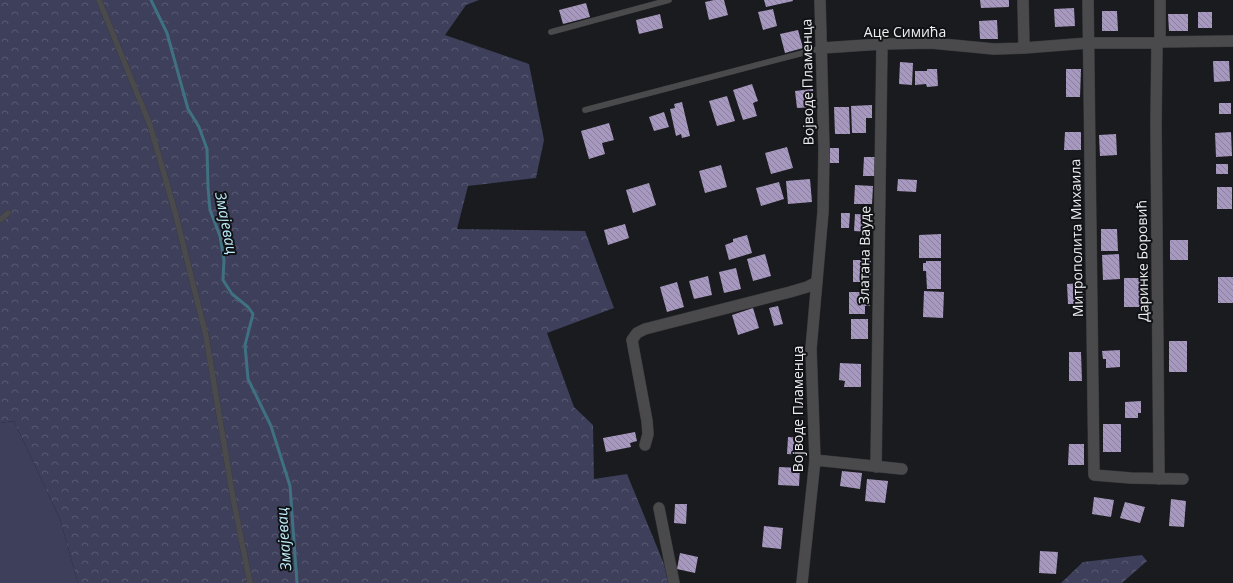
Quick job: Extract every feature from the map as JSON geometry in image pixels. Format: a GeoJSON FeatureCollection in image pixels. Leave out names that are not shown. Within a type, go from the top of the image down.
{"type":"FeatureCollection","features":[{"type":"Feature","properties":{"kind":"street","name":"Војводе Пламенца"},"geometry":{"type":"LineString","coordinates":[[802,583],[815,460],[812,349],[823,212],[824,150],[820,0]]}},
{"type":"Feature","properties":{"kind":"street"},"geometry":{"type":"LineString","coordinates":[[1023,0],[1024,48]]}},
{"type":"Feature","properties":{"kind":"street","name":"Митрополита Михаила"},"geometry":{"type":"LineString","coordinates":[[1088,0],[1094,475],[1159,479]]}},
{"type":"Feature","properties":{"kind":"street","name":"Даринке Боровић"},"geometry":{"type":"LineString","coordinates":[[1159,479],[1156,123],[1160,0]]}},
{"type":"Feature","properties":{"kind":"street","name":"Аце Симића"},"geometry":{"type":"LineString","coordinates":[[822,48],[882,44],[931,43],[994,49],[1088,43],[1233,41]]}},
{"type":"Feature","properties":{"kind":"street","name":"Златана Вауде"},"geometry":{"type":"LineString","coordinates":[[876,467],[882,44]]}},
{"type":"Feature","properties":{"kind":"street"},"geometry":{"type":"LineString","coordinates":[[645,445],[648,434],[632,340],[637,333],[645,329],[790,292],[807,287],[817,282]]}},
{"type":"Feature","properties":{"kind":"street"},"geometry":{"type":"LineString","coordinates":[[815,460],[876,467],[902,468]]}},
{"type":"Feature","properties":{"kind":"street"},"geometry":{"type":"LineString","coordinates":[[1159,479],[1183,479]]}},
{"type":"Feature","properties":{"kind":"street"},"geometry":{"type":"LineString","coordinates":[[659,508],[674,583]]}},
{"type":"Feature","properties":{"kind":"lane"},"geometry":{"type":"LineString","coordinates":[[99,0],[150,125],[177,220],[206,336],[233,498],[250,583]]}},
{"type":"Feature","properties":{"kind":"lane"},"geometry":{"type":"LineString","coordinates":[[551,32],[669,0]]}},
{"type":"Feature","properties":{"kind":"lane","name":"Аце Симића"},"geometry":{"type":"LineString","coordinates":[[585,110],[822,48]]}},
{"type":"Feature","properties":{"kind":"lane"},"geometry":{"type":"LineString","coordinates":[[0,220],[8,213]]}},
{"type":"Feature","properties":{"kind":"green space"},"geometry":{"type":"Polygon","coordinates":[[[0,0],[479,0],[466,5],[445,35],[529,64],[544,140],[536,178],[468,186],[457,229],[585,231],[614,308],[547,333],[574,407],[593,425],[594,479],[627,474],[664,564],[668,583],[78,583],[60,519],[14,421],[0,423],[0,0]]]}},
{"type":"Feature","properties":{"kind":"green space"},"geometry":{"type":"Polygon","coordinates":[[[14,421],[60,519],[78,583],[0,583],[0,423],[14,421]]]}},
{"type":"Feature","properties":{"kind":"green space"},"geometry":{"type":"Polygon","coordinates":[[[1142,555],[1147,561],[1122,583],[1061,583],[1083,562],[1142,555]]]}},
{"type":"Feature","properties":{"kind":"building"},"geometry":{"type":"Polygon","coordinates":[[[724,0],[728,15],[709,20],[705,2],[724,0]]]}},
{"type":"Feature","properties":{"kind":"building"},"geometry":{"type":"Polygon","coordinates":[[[764,0],[793,0],[793,1],[766,7],[764,0]]]}},
{"type":"Feature","properties":{"kind":"building"},"geometry":{"type":"Polygon","coordinates":[[[980,0],[1009,0],[1009,7],[981,8],[980,0]]]}},
{"type":"Feature","properties":{"kind":"building"},"geometry":{"type":"Polygon","coordinates":[[[586,3],[590,17],[563,24],[559,10],[586,3]]]}},
{"type":"Feature","properties":{"kind":"building"},"geometry":{"type":"Polygon","coordinates":[[[1074,8],[1075,26],[1055,27],[1054,9],[1074,8]]]}},
{"type":"Feature","properties":{"kind":"building"},"geometry":{"type":"Polygon","coordinates":[[[773,9],[777,26],[763,30],[758,12],[773,9]]]}},
{"type":"Feature","properties":{"kind":"building"},"geometry":{"type":"Polygon","coordinates":[[[1102,11],[1117,11],[1118,31],[1102,31],[1102,11]]]}},
{"type":"Feature","properties":{"kind":"building"},"geometry":{"type":"Polygon","coordinates":[[[1198,12],[1212,12],[1212,28],[1198,28],[1198,12]]]}},
{"type":"Feature","properties":{"kind":"building"},"geometry":{"type":"Polygon","coordinates":[[[660,14],[663,28],[639,34],[636,20],[660,14]]]}},
{"type":"Feature","properties":{"kind":"building"},"geometry":{"type":"Polygon","coordinates":[[[1168,14],[1188,14],[1188,31],[1169,31],[1168,14]]]}},
{"type":"Feature","properties":{"kind":"building"},"geometry":{"type":"Polygon","coordinates":[[[997,20],[998,39],[980,39],[979,21],[997,20]]]}},
{"type":"Feature","properties":{"kind":"building"},"geometry":{"type":"Polygon","coordinates":[[[798,30],[803,48],[785,53],[780,34],[798,30]]]}},
{"type":"Feature","properties":{"kind":"building"},"geometry":{"type":"Polygon","coordinates":[[[1213,61],[1229,61],[1230,81],[1214,82],[1213,61]]]}},
{"type":"Feature","properties":{"kind":"building"},"geometry":{"type":"Polygon","coordinates":[[[900,62],[913,63],[912,85],[899,84],[900,62]]]}},
{"type":"Feature","properties":{"kind":"building"},"geometry":{"type":"Polygon","coordinates":[[[927,69],[937,69],[938,86],[927,87],[926,84],[915,85],[915,71],[927,71],[927,69]]]}},
{"type":"Feature","properties":{"kind":"building"},"geometry":{"type":"Polygon","coordinates":[[[1066,69],[1081,69],[1080,97],[1066,97],[1066,69]]]}},
{"type":"Feature","properties":{"kind":"building"},"geometry":{"type":"Polygon","coordinates":[[[752,84],[758,101],[753,103],[757,116],[743,120],[733,90],[752,84]]]}},
{"type":"Feature","properties":{"kind":"building"},"geometry":{"type":"Polygon","coordinates":[[[813,89],[814,107],[797,108],[795,91],[813,89]]]}},
{"type":"Feature","properties":{"kind":"building"},"geometry":{"type":"Polygon","coordinates":[[[727,96],[735,121],[717,126],[709,101],[727,96]]]}},
{"type":"Feature","properties":{"kind":"building"},"geometry":{"type":"Polygon","coordinates":[[[682,102],[690,136],[682,138],[681,134],[676,136],[670,109],[675,108],[674,104],[682,102]]]}},
{"type":"Feature","properties":{"kind":"building"},"geometry":{"type":"Polygon","coordinates":[[[1219,103],[1231,103],[1231,114],[1219,114],[1219,103]]]}},
{"type":"Feature","properties":{"kind":"building"},"geometry":{"type":"Polygon","coordinates":[[[872,105],[872,118],[866,118],[866,133],[852,133],[851,106],[872,105]]]}},
{"type":"Feature","properties":{"kind":"building"},"geometry":{"type":"Polygon","coordinates":[[[834,107],[849,107],[850,134],[835,134],[834,107]]]}},
{"type":"Feature","properties":{"kind":"building"},"geometry":{"type":"Polygon","coordinates":[[[664,112],[669,127],[654,131],[649,117],[664,112]]]}},
{"type":"Feature","properties":{"kind":"building"},"geometry":{"type":"Polygon","coordinates":[[[609,123],[614,140],[602,143],[605,154],[589,159],[581,131],[609,123]]]}},
{"type":"Feature","properties":{"kind":"building"},"geometry":{"type":"Polygon","coordinates":[[[1065,132],[1081,132],[1081,150],[1064,150],[1065,132]]]}},
{"type":"Feature","properties":{"kind":"building"},"geometry":{"type":"Polygon","coordinates":[[[1231,132],[1232,156],[1216,157],[1215,133],[1231,132]]]}},
{"type":"Feature","properties":{"kind":"building"},"geometry":{"type":"Polygon","coordinates":[[[1116,134],[1117,155],[1100,156],[1099,135],[1116,134]]]}},
{"type":"Feature","properties":{"kind":"building"},"geometry":{"type":"Polygon","coordinates":[[[787,147],[793,168],[771,174],[765,153],[787,147]]]}},
{"type":"Feature","properties":{"kind":"building"},"geometry":{"type":"Polygon","coordinates":[[[828,148],[839,148],[839,163],[828,163],[828,148]]]}},
{"type":"Feature","properties":{"kind":"building"},"geometry":{"type":"Polygon","coordinates":[[[864,157],[877,157],[877,176],[863,176],[864,157]]]}},
{"type":"Feature","properties":{"kind":"building"},"geometry":{"type":"Polygon","coordinates":[[[1216,164],[1228,164],[1228,174],[1216,174],[1216,164]]]}},
{"type":"Feature","properties":{"kind":"building"},"geometry":{"type":"Polygon","coordinates":[[[721,165],[727,187],[705,193],[699,171],[721,165]]]}},
{"type":"Feature","properties":{"kind":"building"},"geometry":{"type":"Polygon","coordinates":[[[810,179],[812,202],[788,204],[786,181],[810,179]]]}},
{"type":"Feature","properties":{"kind":"building"},"geometry":{"type":"Polygon","coordinates":[[[898,179],[917,180],[916,192],[897,191],[898,179]]]}},
{"type":"Feature","properties":{"kind":"building"},"geometry":{"type":"Polygon","coordinates":[[[779,182],[784,199],[761,206],[756,188],[779,182]]]}},
{"type":"Feature","properties":{"kind":"building"},"geometry":{"type":"Polygon","coordinates":[[[649,183],[656,205],[633,213],[626,190],[649,183]]]}},
{"type":"Feature","properties":{"kind":"building"},"geometry":{"type":"Polygon","coordinates":[[[855,185],[873,186],[872,204],[854,204],[855,185]]]}},
{"type":"Feature","properties":{"kind":"building"},"geometry":{"type":"Polygon","coordinates":[[[1217,187],[1232,187],[1232,209],[1217,209],[1217,187]]]}},
{"type":"Feature","properties":{"kind":"building"},"geometry":{"type":"Polygon","coordinates":[[[841,213],[850,213],[849,228],[841,228],[841,213]]]}},
{"type":"Feature","properties":{"kind":"building"},"geometry":{"type":"Polygon","coordinates":[[[855,214],[870,215],[869,232],[854,231],[855,214]]]}},
{"type":"Feature","properties":{"kind":"building"},"geometry":{"type":"Polygon","coordinates":[[[625,224],[629,238],[608,245],[604,230],[625,224]]]}},
{"type":"Feature","properties":{"kind":"building"},"geometry":{"type":"Polygon","coordinates":[[[1101,229],[1117,229],[1118,251],[1101,251],[1101,229]]]}},
{"type":"Feature","properties":{"kind":"building"},"geometry":{"type":"Polygon","coordinates":[[[941,234],[941,258],[919,258],[919,235],[941,234]]]}},
{"type":"Feature","properties":{"kind":"building"},"geometry":{"type":"Polygon","coordinates":[[[747,235],[752,253],[729,260],[725,245],[733,242],[733,239],[747,235]]]}},
{"type":"Feature","properties":{"kind":"building"},"geometry":{"type":"Polygon","coordinates":[[[1170,240],[1188,240],[1188,260],[1170,260],[1170,240]]]}},
{"type":"Feature","properties":{"kind":"building"},"geometry":{"type":"Polygon","coordinates":[[[765,254],[771,276],[753,281],[747,259],[765,254]]]}},
{"type":"Feature","properties":{"kind":"building"},"geometry":{"type":"Polygon","coordinates":[[[1119,254],[1120,279],[1103,280],[1102,255],[1119,254]]]}},
{"type":"Feature","properties":{"kind":"building"},"geometry":{"type":"Polygon","coordinates":[[[853,260],[871,260],[870,282],[853,282],[853,260]]]}},
{"type":"Feature","properties":{"kind":"building"},"geometry":{"type":"Polygon","coordinates":[[[926,261],[941,261],[941,289],[927,289],[926,271],[923,271],[923,263],[926,263],[926,261]]]}},
{"type":"Feature","properties":{"kind":"building"},"geometry":{"type":"Polygon","coordinates":[[[736,268],[741,289],[724,293],[719,272],[736,268]]]}},
{"type":"Feature","properties":{"kind":"building"},"geometry":{"type":"Polygon","coordinates":[[[708,276],[712,295],[694,299],[689,281],[708,276]]]}},
{"type":"Feature","properties":{"kind":"building"},"geometry":{"type":"Polygon","coordinates":[[[1218,277],[1233,277],[1233,303],[1218,303],[1218,277]]]}},
{"type":"Feature","properties":{"kind":"building"},"geometry":{"type":"Polygon","coordinates":[[[1124,278],[1141,278],[1141,307],[1124,307],[1124,278]]]}},
{"type":"Feature","properties":{"kind":"building"},"geometry":{"type":"Polygon","coordinates":[[[677,282],[684,307],[667,312],[660,287],[677,282]]]}},
{"type":"Feature","properties":{"kind":"building"},"geometry":{"type":"Polygon","coordinates":[[[1083,283],[1084,304],[1068,304],[1067,284],[1083,283]]]}},
{"type":"Feature","properties":{"kind":"building"},"geometry":{"type":"Polygon","coordinates":[[[924,291],[944,292],[943,318],[923,317],[924,291]]]}},
{"type":"Feature","properties":{"kind":"building"},"geometry":{"type":"Polygon","coordinates":[[[849,292],[870,292],[870,306],[865,306],[865,314],[849,314],[849,292]]]}},
{"type":"Feature","properties":{"kind":"building"},"geometry":{"type":"Polygon","coordinates":[[[778,306],[783,324],[774,326],[769,308],[778,306]]]}},
{"type":"Feature","properties":{"kind":"building"},"geometry":{"type":"Polygon","coordinates":[[[753,308],[759,328],[738,335],[732,315],[753,308]]]}},
{"type":"Feature","properties":{"kind":"building"},"geometry":{"type":"Polygon","coordinates":[[[851,319],[868,319],[868,339],[851,339],[851,319]]]}},
{"type":"Feature","properties":{"kind":"building"},"geometry":{"type":"Polygon","coordinates":[[[1169,341],[1187,341],[1187,372],[1169,372],[1169,341]]]}},
{"type":"Feature","properties":{"kind":"building"},"geometry":{"type":"Polygon","coordinates":[[[1120,350],[1120,367],[1106,368],[1106,359],[1103,359],[1102,351],[1120,350]]]}},
{"type":"Feature","properties":{"kind":"building"},"geometry":{"type":"Polygon","coordinates":[[[1069,352],[1081,352],[1082,381],[1069,381],[1069,352]]]}},
{"type":"Feature","properties":{"kind":"building"},"geometry":{"type":"Polygon","coordinates":[[[840,363],[861,364],[861,387],[844,387],[845,381],[839,380],[840,363]]]}},
{"type":"Feature","properties":{"kind":"building"},"geometry":{"type":"Polygon","coordinates":[[[1141,401],[1141,413],[1138,413],[1138,418],[1125,418],[1125,402],[1141,401]]]}},
{"type":"Feature","properties":{"kind":"building"},"geometry":{"type":"Polygon","coordinates":[[[1103,424],[1121,424],[1121,452],[1103,452],[1103,424]]]}},
{"type":"Feature","properties":{"kind":"building"},"geometry":{"type":"Polygon","coordinates":[[[635,432],[637,441],[630,443],[631,447],[606,452],[603,438],[635,432]]]}},
{"type":"Feature","properties":{"kind":"building"},"geometry":{"type":"Polygon","coordinates":[[[788,437],[803,438],[802,455],[787,454],[788,437]]]}},
{"type":"Feature","properties":{"kind":"building"},"geometry":{"type":"Polygon","coordinates":[[[1069,444],[1084,444],[1084,465],[1068,465],[1069,444]]]}},
{"type":"Feature","properties":{"kind":"building"},"geometry":{"type":"Polygon","coordinates":[[[779,467],[800,468],[799,486],[778,485],[779,467]]]}},
{"type":"Feature","properties":{"kind":"building"},"geometry":{"type":"Polygon","coordinates":[[[842,471],[862,473],[860,489],[840,486],[842,471]]]}},
{"type":"Feature","properties":{"kind":"building"},"geometry":{"type":"Polygon","coordinates":[[[867,479],[888,481],[885,503],[865,501],[867,479]]]}},
{"type":"Feature","properties":{"kind":"building"},"geometry":{"type":"Polygon","coordinates":[[[1094,497],[1114,500],[1111,517],[1092,514],[1094,497]]]}},
{"type":"Feature","properties":{"kind":"building"},"geometry":{"type":"Polygon","coordinates":[[[1171,499],[1186,501],[1184,527],[1169,526],[1171,499]]]}},
{"type":"Feature","properties":{"kind":"building"},"geometry":{"type":"Polygon","coordinates":[[[1125,502],[1145,507],[1140,523],[1120,518],[1125,502]]]}},
{"type":"Feature","properties":{"kind":"building"},"geometry":{"type":"Polygon","coordinates":[[[675,504],[687,504],[686,524],[674,523],[675,504]]]}},
{"type":"Feature","properties":{"kind":"building"},"geometry":{"type":"Polygon","coordinates":[[[764,526],[783,528],[781,549],[762,547],[764,526]]]}},
{"type":"Feature","properties":{"kind":"building"},"geometry":{"type":"Polygon","coordinates":[[[1040,551],[1058,552],[1056,574],[1039,573],[1040,551]]]}},
{"type":"Feature","properties":{"kind":"building"},"geometry":{"type":"Polygon","coordinates":[[[680,553],[698,557],[695,573],[677,569],[680,553]]]}},
{"type":"Feature","properties":{"kind":"waterway","name":"Змајевац"},"geometry":{"type":"LineString","coordinates":[[151,0],[167,33],[188,109],[199,127],[207,149],[210,210],[220,236],[224,260],[223,280],[232,294],[248,307],[253,314],[245,345],[248,379],[271,426],[290,486],[297,583]]}}]}
